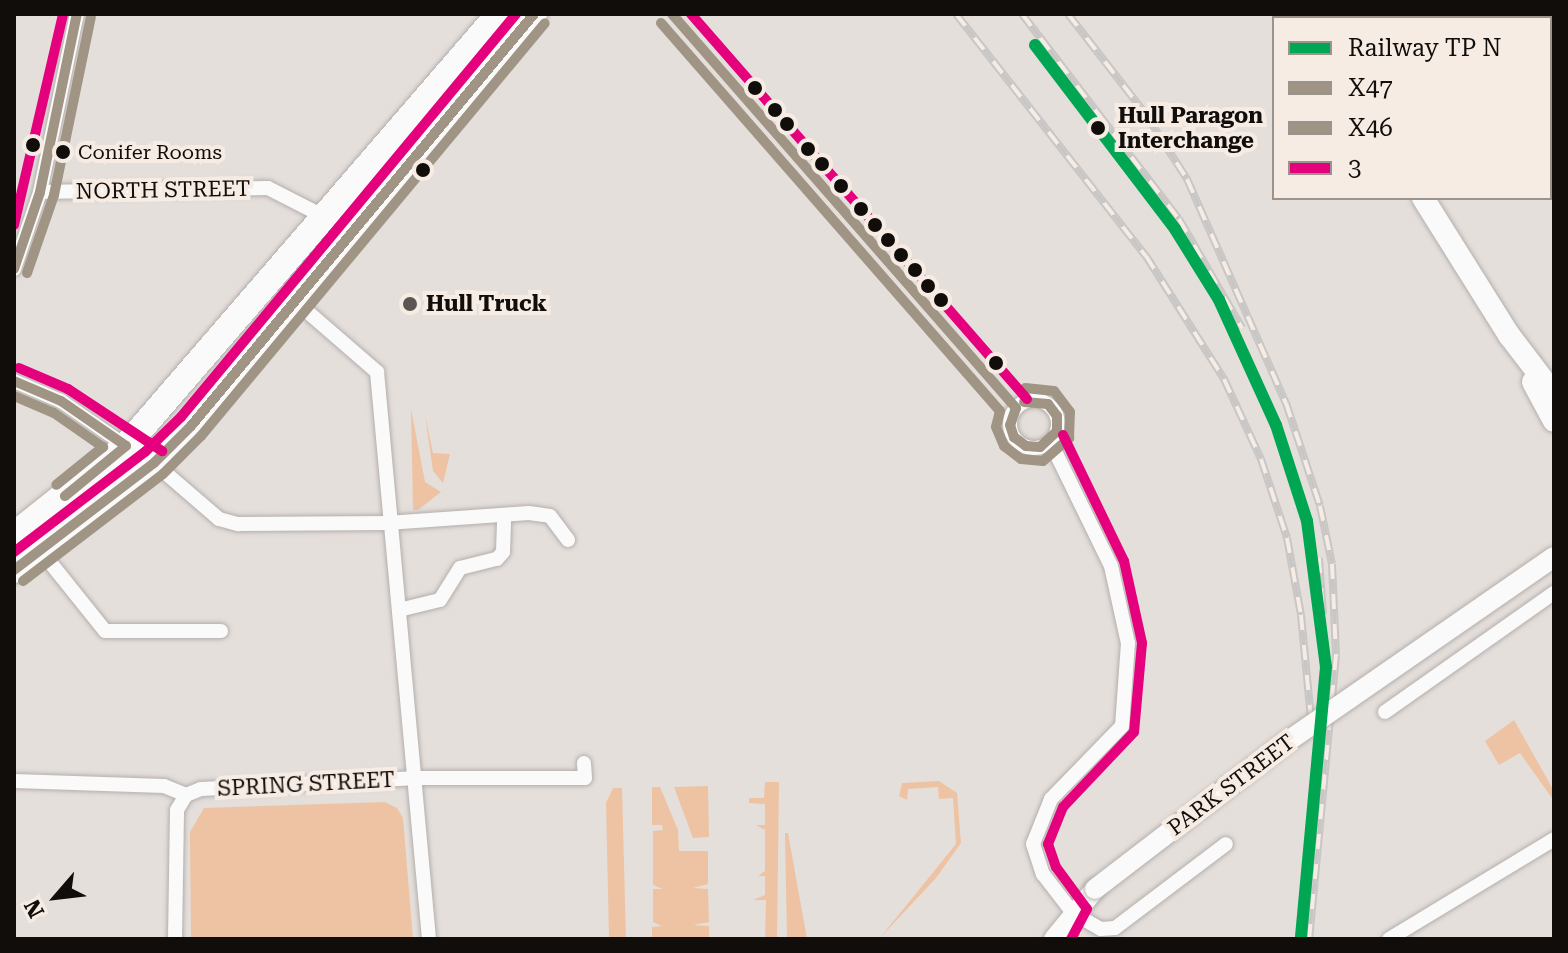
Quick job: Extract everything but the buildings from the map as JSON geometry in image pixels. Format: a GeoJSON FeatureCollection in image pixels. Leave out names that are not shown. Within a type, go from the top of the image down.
{"type":"FeatureCollection","features":[{"type":"Feature","properties":{"kind":"highway"},"geometry":{"type":"LineString","coordinates":[[14,535],[126,446],[327,218],[499,14]]}},
{"type":"Feature","properties":{"kind":"highway"},"geometry":{"type":"LineString","coordinates":[[24,565],[154,463],[191,426],[534,14]]}},
{"type":"Feature","properties":{"kind":"main road"},"geometry":{"type":"LineString","coordinates":[[1424,200],[1509,335],[1554,421]]}},
{"type":"Feature","properties":{"kind":"main road"},"geometry":{"type":"LineString","coordinates":[[1509,335],[1554,394]]}},
{"type":"Feature","properties":{"kind":"street"},"geometry":{"type":"LineString","coordinates":[[14,269],[19,234],[40,192],[77,14]]}},
{"type":"Feature","properties":{"kind":"street","name":"NORTH STREET"},"geometry":{"type":"LineString","coordinates":[[40,192],[268,188],[327,218]]}},
{"type":"Feature","properties":{"kind":"street"},"geometry":{"type":"LineString","coordinates":[[294,300],[377,372],[387,523],[418,778],[429,939]]}},
{"type":"Feature","properties":{"kind":"street"},"geometry":{"type":"LineString","coordinates":[[14,381],[61,401],[126,446]]}},
{"type":"Feature","properties":{"kind":"street"},"geometry":{"type":"LineString","coordinates":[[1050,441],[1111,566],[1128,643],[1122,726],[1051,799],[1033,844],[1043,874],[1073,913]]}},
{"type":"Feature","properties":{"kind":"street"},"geometry":{"type":"LineString","coordinates":[[154,463],[219,519],[238,524],[387,523],[550,516],[568,540]]}},
{"type":"Feature","properties":{"kind":"street"},"geometry":{"type":"LineString","coordinates":[[399,610],[440,600],[460,568],[497,559],[503,552],[504,516]]}},
{"type":"Feature","properties":{"kind":"street","name":"PARK STREET"},"geometry":{"type":"LineString","coordinates":[[1054,939],[1095,889],[1288,741],[1554,557]]}},
{"type":"Feature","properties":{"kind":"street"},"geometry":{"type":"LineString","coordinates":[[24,565],[105,631],[221,631]]}},
{"type":"Feature","properties":{"kind":"street"},"geometry":{"type":"LineString","coordinates":[[1385,712],[1554,593]]}},
{"type":"Feature","properties":{"kind":"street","name":"SPRING STREET"},"geometry":{"type":"LineString","coordinates":[[14,781],[164,786],[186,795],[201,789],[418,778],[585,778],[584,763]]}},
{"type":"Feature","properties":{"kind":"street"},"geometry":{"type":"LineString","coordinates":[[175,939],[177,810],[186,795]]}},
{"type":"Feature","properties":{"kind":"street"},"geometry":{"type":"LineString","coordinates":[[1389,939],[1554,839]]}},
{"type":"Feature","properties":{"kind":"street","name":"PARK STREET"},"geometry":{"type":"LineString","coordinates":[[1073,913],[1101,929],[1115,928],[1226,844]]}},
{"type":"Feature","properties":{"kind":"shaded area"},"geometry":{"type":"Polygon","coordinates":[[[411,409],[425,482],[441,492],[418,510],[413,510],[411,409]]]}},
{"type":"Feature","properties":{"kind":"shaded area"},"geometry":{"type":"Polygon","coordinates":[[[425,415],[433,453],[450,454],[443,483],[433,471],[425,415]]]}},
{"type":"Feature","properties":{"kind":"shaded area"},"geometry":{"type":"Polygon","coordinates":[[[1514,720],[1554,791],[1554,801],[1520,753],[1499,765],[1485,741],[1514,720]]]}},
{"type":"Feature","properties":{"kind":"shaded area"},"geometry":{"type":"Polygon","coordinates":[[[939,781],[957,793],[961,843],[936,878],[879,939],[956,844],[953,798],[939,799],[938,787],[908,789],[907,800],[899,796],[902,783],[939,781]]]}},
{"type":"Feature","properties":{"kind":"shaded area"},"geometry":{"type":"Polygon","coordinates":[[[765,782],[779,782],[777,939],[765,939],[766,900],[753,900],[765,895],[765,876],[758,876],[765,871],[765,830],[756,825],[765,825],[765,804],[749,803],[749,798],[764,798],[765,782]]]}},
{"type":"Feature","properties":{"kind":"shaded area"},"geometry":{"type":"Polygon","coordinates":[[[708,786],[709,837],[693,838],[674,787],[708,786]]]}},
{"type":"Feature","properties":{"kind":"shaded area"},"geometry":{"type":"Polygon","coordinates":[[[652,787],[660,787],[678,830],[679,851],[708,851],[708,884],[693,888],[708,889],[709,922],[693,925],[709,926],[709,939],[652,939],[652,927],[662,926],[653,922],[653,889],[663,889],[653,885],[653,831],[663,830],[662,825],[652,825],[652,787]]]}},
{"type":"Feature","properties":{"kind":"shaded area"},"geometry":{"type":"Polygon","coordinates":[[[613,788],[622,788],[626,939],[609,939],[606,803],[613,788]]]}},
{"type":"Feature","properties":{"kind":"shaded area"},"geometry":{"type":"Polygon","coordinates":[[[385,802],[397,808],[403,818],[413,939],[191,939],[190,832],[204,808],[385,802]]]}},
{"type":"Feature","properties":{"kind":"shaded area"},"geometry":{"type":"Polygon","coordinates":[[[785,833],[788,833],[807,939],[787,939],[785,833]]]}},
{"type":"Feature","properties":{"kind":"railway"},"geometry":{"type":"LineString","coordinates":[[956,14],[1146,256],[1224,379],[1261,459],[1287,538],[1301,615],[1311,719]]}},
{"type":"Feature","properties":{"kind":"railway"},"geometry":{"type":"LineString","coordinates":[[1022,14],[1179,219],[1242,328]]}},
{"type":"Feature","properties":{"kind":"railway"},"geometry":{"type":"LineString","coordinates":[[1068,14],[1144,112],[1187,179],[1286,403],[1320,506],[1332,564],[1336,655],[1309,939]]}},
{"type":"Feature","properties":{"kind":"railway"},"geometry":{"type":"LineString","coordinates":[[1319,558],[1323,614]]}},
{"type":"Feature","properties":{"kind":"transit line","name":"3"},"geometry":{"type":"LineString","coordinates":[[14,225],[63,14]]}},
{"type":"Feature","properties":{"kind":"transit line","name":"X47"},"geometry":{"type":"LineString","coordinates":[[14,269],[40,192],[77,14]]}},
{"type":"Feature","properties":{"kind":"transit line","name":"3"},"geometry":{"type":"LineString","coordinates":[[14,552],[145,452],[181,417],[516,14]]}},
{"type":"Feature","properties":{"kind":"transit line","name":"X47"},"geometry":{"type":"LineString","coordinates":[[14,570],[154,463],[191,426],[534,14]]}},
{"type":"Feature","properties":{"kind":"transit line","name":"X47"},"geometry":{"type":"LineString","coordinates":[[672,14],[1016,408],[1010,425],[1014,437],[1026,446],[1040,447],[1057,431],[1057,416],[1048,404],[1024,402]]}},
{"type":"Feature","properties":{"kind":"transit line","name":"3"},"geometry":{"type":"LineString","coordinates":[[691,14],[1027,399]]}},
{"type":"Feature","properties":{"kind":"transit line","name":"X46"},"geometry":{"type":"LineString","coordinates":[[27,273],[54,195],[91,17]]}},
{"type":"Feature","properties":{"kind":"transit line","name":"X46"},"geometry":{"type":"LineString","coordinates":[[23,581],[163,474],[201,436],[545,23]]}},
{"type":"Feature","properties":{"kind":"transit line","name":"X46"},"geometry":{"type":"LineString","coordinates":[[661,23],[1000,411],[996,427],[1004,446],[1021,459],[1043,461],[1069,438],[1070,412],[1054,391],[1025,388]]}},
{"type":"Feature","properties":{"kind":"transit line"},"geometry":{"type":"LineString","coordinates":[[1035,45],[1175,229],[1219,300],[1276,425],[1307,521],[1326,667],[1301,939]]}},
{"type":"Feature","properties":{"kind":"transit line","name":"3"},"geometry":{"type":"LineString","coordinates":[[19,368],[68,389],[162,451]]}},
{"type":"Feature","properties":{"kind":"transit line","name":"X47"},"geometry":{"type":"LineString","coordinates":[[14,381],[61,401],[126,446],[65,496]]}},
{"type":"Feature","properties":{"kind":"transit line","name":"X46"},"geometry":{"type":"LineString","coordinates":[[14,396],[54,413],[103,447],[56,485]]}},
{"type":"Feature","properties":{"kind":"transit line","name":"3"},"geometry":{"type":"LineString","coordinates":[[1063,435],[1124,561],[1142,643],[1134,732],[1063,807],[1048,844],[1056,867],[1087,909],[1071,939]]}},
{"type":"Feature","properties":{"kind":"place","name":"Hull Paragon Interchange"},"geometry":{"type":"Point","coordinates":[1098,128]}},
{"type":"Feature","properties":{"kind":"place","name":"Conifer Rooms"},"geometry":{"type":"Point","coordinates":[63,152]}},
{"type":"Feature","properties":{"kind":"place","name":"Hull Truck"},"geometry":{"type":"Point","coordinates":[410,304]}}]}
